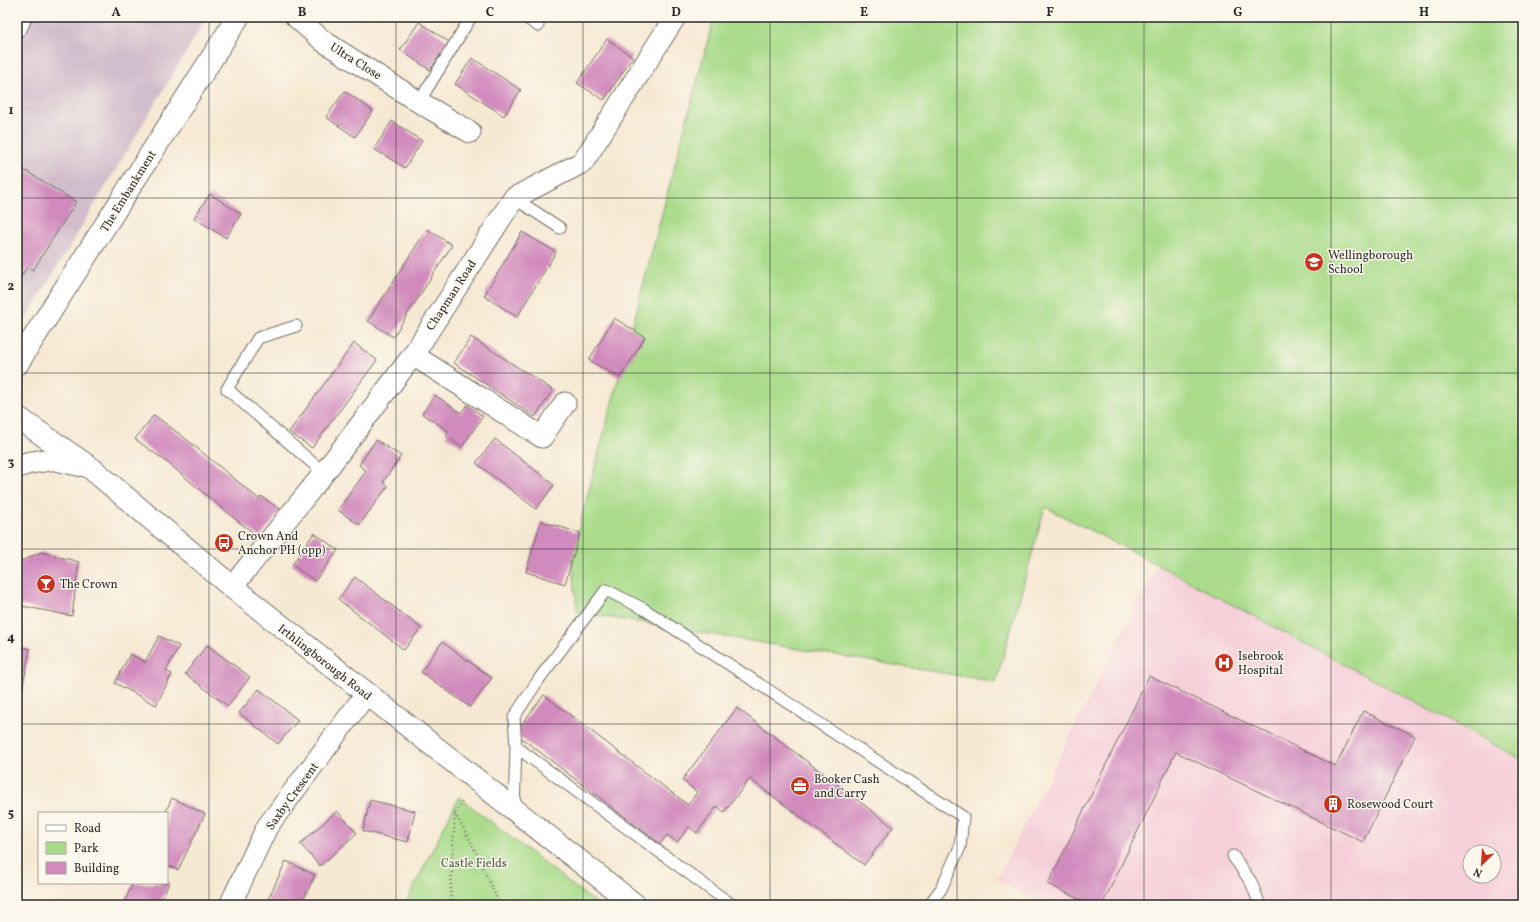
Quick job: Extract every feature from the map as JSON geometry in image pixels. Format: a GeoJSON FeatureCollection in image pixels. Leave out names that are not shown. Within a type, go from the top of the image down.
{"type":"FeatureCollection","features":[{"type":"Feature","properties":{"kind":"main road","name":"The Embankment"},"geometry":{"type":"LineString","coordinates":[[17,364],[238,17]]}},
{"type":"Feature","properties":{"kind":"main road","name":"Irthlingborough Road"},"geometry":{"type":"LineString","coordinates":[[17,417],[92,469],[232,587],[635,905]]}},
{"type":"Feature","properties":{"kind":"main road"},"geometry":{"type":"LineString","coordinates":[[17,467],[28,463],[54,458],[92,469]]}},
{"type":"Feature","properties":{"kind":"street"},"geometry":{"type":"LineString","coordinates":[[17,26],[22,17]]}},
{"type":"Feature","properties":{"kind":"street","name":"Ultra Close"},"geometry":{"type":"LineString","coordinates":[[296,17],[324,41],[419,102],[470,132]]}},
{"type":"Feature","properties":{"kind":"street","name":"Chapman Road"},"geometry":{"type":"LineString","coordinates":[[232,587],[324,472],[413,355],[514,198],[583,162],[675,17]]}},
{"type":"Feature","properties":{"kind":"street"},"geometry":{"type":"LineString","coordinates":[[413,355],[542,437],[565,403]]}},
{"type":"Feature","properties":{"kind":"street","name":"Saxby Crescent"},"geometry":{"type":"LineString","coordinates":[[230,905],[268,827],[366,694]]}},
{"type":"Feature","properties":{"kind":"lane"},"geometry":{"type":"LineString","coordinates":[[419,102],[471,17]]}},
{"type":"Feature","properties":{"kind":"lane"},"geometry":{"type":"LineString","coordinates":[[525,17],[538,26]]}},
{"type":"Feature","properties":{"kind":"lane"},"geometry":{"type":"LineString","coordinates":[[514,198],[560,228]]}},
{"type":"Feature","properties":{"kind":"lane"},"geometry":{"type":"LineString","coordinates":[[296,326],[258,338],[227,389],[324,472]]}},
{"type":"Feature","properties":{"kind":"lane"},"geometry":{"type":"LineString","coordinates":[[514,810],[516,747],[514,717],[539,679],[606,590],[644,609],[963,817],[960,847],[941,889],[929,905]]}},
{"type":"Feature","properties":{"kind":"lane"},"geometry":{"type":"LineString","coordinates":[[516,747],[732,905]]}},
{"type":"Feature","properties":{"kind":"lane"},"geometry":{"type":"LineString","coordinates":[[1233,856],[1251,882],[1260,905]]}},
{"type":"Feature","properties":{"kind":"path"},"geometry":{"type":"LineString","coordinates":[[450,905],[455,813],[474,779]]}},
{"type":"Feature","properties":{"kind":"path"},"geometry":{"type":"LineString","coordinates":[[455,813],[470,840],[500,905]]}},
{"type":"Feature","properties":{"kind":"shaded area"},"geometry":{"type":"Polygon","coordinates":[[[17,17],[207,17],[17,334],[17,17]]]}},
{"type":"Feature","properties":{"kind":"shaded area"},"geometry":{"type":"Polygon","coordinates":[[[1523,17],[1523,905],[1042,905],[997,879],[1157,565],[1523,17]]]}},
{"type":"Feature","properties":{"kind":"green space"},"geometry":{"type":"Polygon","coordinates":[[[714,17],[1523,17],[1523,760],[1158,565],[1045,507],[996,682],[577,612],[572,554],[714,17]]]}},
{"type":"Feature","properties":{"kind":"green space","name":"Castle Fields"},"geometry":{"type":"Polygon","coordinates":[[[459,797],[598,905],[405,905],[459,797]]]}},
{"type":"Feature","properties":{"kind":"building"},"geometry":{"type":"Polygon","coordinates":[[[419,22],[449,42],[430,70],[400,50],[419,22]]]}},
{"type":"Feature","properties":{"kind":"building"},"geometry":{"type":"Polygon","coordinates":[[[607,39],[633,57],[604,100],[577,83],[607,39]]]}},
{"type":"Feature","properties":{"kind":"building"},"geometry":{"type":"Polygon","coordinates":[[[472,58],[521,90],[504,116],[455,84],[472,58]]]}},
{"type":"Feature","properties":{"kind":"building"},"geometry":{"type":"Polygon","coordinates":[[[345,91],[373,111],[355,137],[326,117],[345,91]]]}},
{"type":"Feature","properties":{"kind":"building"},"geometry":{"type":"Polygon","coordinates":[[[392,121],[422,141],[405,168],[374,149],[392,121]]]}},
{"type":"Feature","properties":{"kind":"building"},"geometry":{"type":"Polygon","coordinates":[[[21,168],[76,202],[33,270],[27,267],[17,283],[17,174],[21,168]]]}},
{"type":"Feature","properties":{"kind":"building"},"geometry":{"type":"Polygon","coordinates":[[[210,194],[241,214],[226,238],[194,218],[210,194]]]}},
{"type":"Feature","properties":{"kind":"building"},"geometry":{"type":"Polygon","coordinates":[[[427,229],[452,245],[393,337],[368,321],[427,229]]]}},
{"type":"Feature","properties":{"kind":"building"},"geometry":{"type":"Polygon","coordinates":[[[522,232],[556,252],[517,317],[484,296],[522,232]]]}},
{"type":"Feature","properties":{"kind":"building"},"geometry":{"type":"Polygon","coordinates":[[[614,318],[645,337],[620,378],[589,360],[614,318]]]}},
{"type":"Feature","properties":{"kind":"building"},"geometry":{"type":"Polygon","coordinates":[[[471,337],[553,390],[535,417],[454,363],[471,337]]]}},
{"type":"Feature","properties":{"kind":"building"},"geometry":{"type":"Polygon","coordinates":[[[354,343],[377,360],[312,448],[289,432],[354,343]]]}},
{"type":"Feature","properties":{"kind":"building"},"geometry":{"type":"Polygon","coordinates":[[[435,395],[461,413],[467,405],[483,416],[462,447],[446,436],[449,431],[422,414],[435,395]]]}},
{"type":"Feature","properties":{"kind":"building"},"geometry":{"type":"Polygon","coordinates":[[[154,415],[186,439],[259,499],[261,496],[281,510],[260,537],[240,523],[168,463],[135,439],[154,415]]]}},
{"type":"Feature","properties":{"kind":"building"},"geometry":{"type":"Polygon","coordinates":[[[495,439],[554,485],[536,509],[476,463],[495,439]]]}},
{"type":"Feature","properties":{"kind":"building"},"geometry":{"type":"Polygon","coordinates":[[[376,440],[401,456],[383,482],[388,486],[359,525],[338,510],[366,471],[359,465],[376,440]]]}},
{"type":"Feature","properties":{"kind":"building"},"geometry":{"type":"Polygon","coordinates":[[[541,521],[580,533],[565,584],[526,572],[541,521]]]}},
{"type":"Feature","properties":{"kind":"building"},"geometry":{"type":"Polygon","coordinates":[[[314,533],[338,550],[315,581],[292,565],[314,533]]]}},
{"type":"Feature","properties":{"kind":"building","name":"The Crown"},"geometry":{"type":"Polygon","coordinates":[[[41,552],[79,562],[72,616],[17,605],[17,563],[41,552]]]}},
{"type":"Feature","properties":{"kind":"building"},"geometry":{"type":"Polygon","coordinates":[[[355,577],[421,628],[404,650],[338,599],[355,577]]]}},
{"type":"Feature","properties":{"kind":"building"},"geometry":{"type":"Polygon","coordinates":[[[159,636],[179,646],[166,671],[172,674],[156,705],[115,683],[130,654],[145,662],[159,636]]]}},
{"type":"Feature","properties":{"kind":"building"},"geometry":{"type":"Polygon","coordinates":[[[442,642],[492,678],[470,707],[421,672],[442,642]]]}},
{"type":"Feature","properties":{"kind":"building"},"geometry":{"type":"Polygon","coordinates":[[[207,645],[250,677],[228,706],[185,674],[207,645]]]}},
{"type":"Feature","properties":{"kind":"building"},"geometry":{"type":"Polygon","coordinates":[[[17,646],[30,649],[21,696],[17,695],[17,646]]]}},
{"type":"Feature","properties":{"kind":"building","name":"Rosewood Court"},"geometry":{"type":"Polygon","coordinates":[[[1149,676],[1336,766],[1363,711],[1415,736],[1363,842],[1176,752],[1102,905],[1091,905],[1048,884],[1149,676]]]}},
{"type":"Feature","properties":{"kind":"building"},"geometry":{"type":"Polygon","coordinates":[[[259,689],[298,720],[278,744],[239,713],[259,689]]]}},
{"type":"Feature","properties":{"kind":"building","name":"Booker Cash and Carry"},"geometry":{"type":"Polygon","coordinates":[[[544,695],[688,805],[697,792],[682,780],[737,708],[893,827],[864,865],[750,779],[724,812],[717,806],[697,833],[689,827],[677,842],[667,835],[660,844],[515,733],[544,695]]]}},
{"type":"Feature","properties":{"kind":"building"},"geometry":{"type":"Polygon","coordinates":[[[172,798],[205,814],[178,870],[168,865],[168,812],[165,812],[172,798]]]}},
{"type":"Feature","properties":{"kind":"building"},"geometry":{"type":"Polygon","coordinates":[[[370,800],[415,811],[408,842],[363,831],[370,800]]]}},
{"type":"Feature","properties":{"kind":"building"},"geometry":{"type":"Polygon","coordinates":[[[337,811],[357,833],[320,866],[300,844],[337,811]]]}},
{"type":"Feature","properties":{"kind":"building"},"geometry":{"type":"Polygon","coordinates":[[[286,861],[315,875],[301,905],[266,904],[286,861]]]}},
{"type":"Feature","properties":{"kind":"building"},"geometry":{"type":"Polygon","coordinates":[[[169,883],[159,905],[123,905],[133,884],[169,883]]]}},
{"type":"Feature","properties":{"kind":"place","name":"Wellingborough School"},"geometry":{"type":"Point","coordinates":[1314,262]}},
{"type":"Feature","properties":{"kind":"place","name":"Crown And Anchor PH (opp)"},"geometry":{"type":"Point","coordinates":[224,543]}},
{"type":"Feature","properties":{"kind":"place","name":"The Crown"},"geometry":{"type":"Point","coordinates":[46,584]}},
{"type":"Feature","properties":{"kind":"place","name":"Isebrook Hospital"},"geometry":{"type":"Point","coordinates":[1224,663]}},
{"type":"Feature","properties":{"kind":"place","name":"Booker Cash and Carry"},"geometry":{"type":"Point","coordinates":[800,786]}},
{"type":"Feature","properties":{"kind":"place","name":"Rosewood Court"},"geometry":{"type":"Point","coordinates":[1333,804]}}]}
